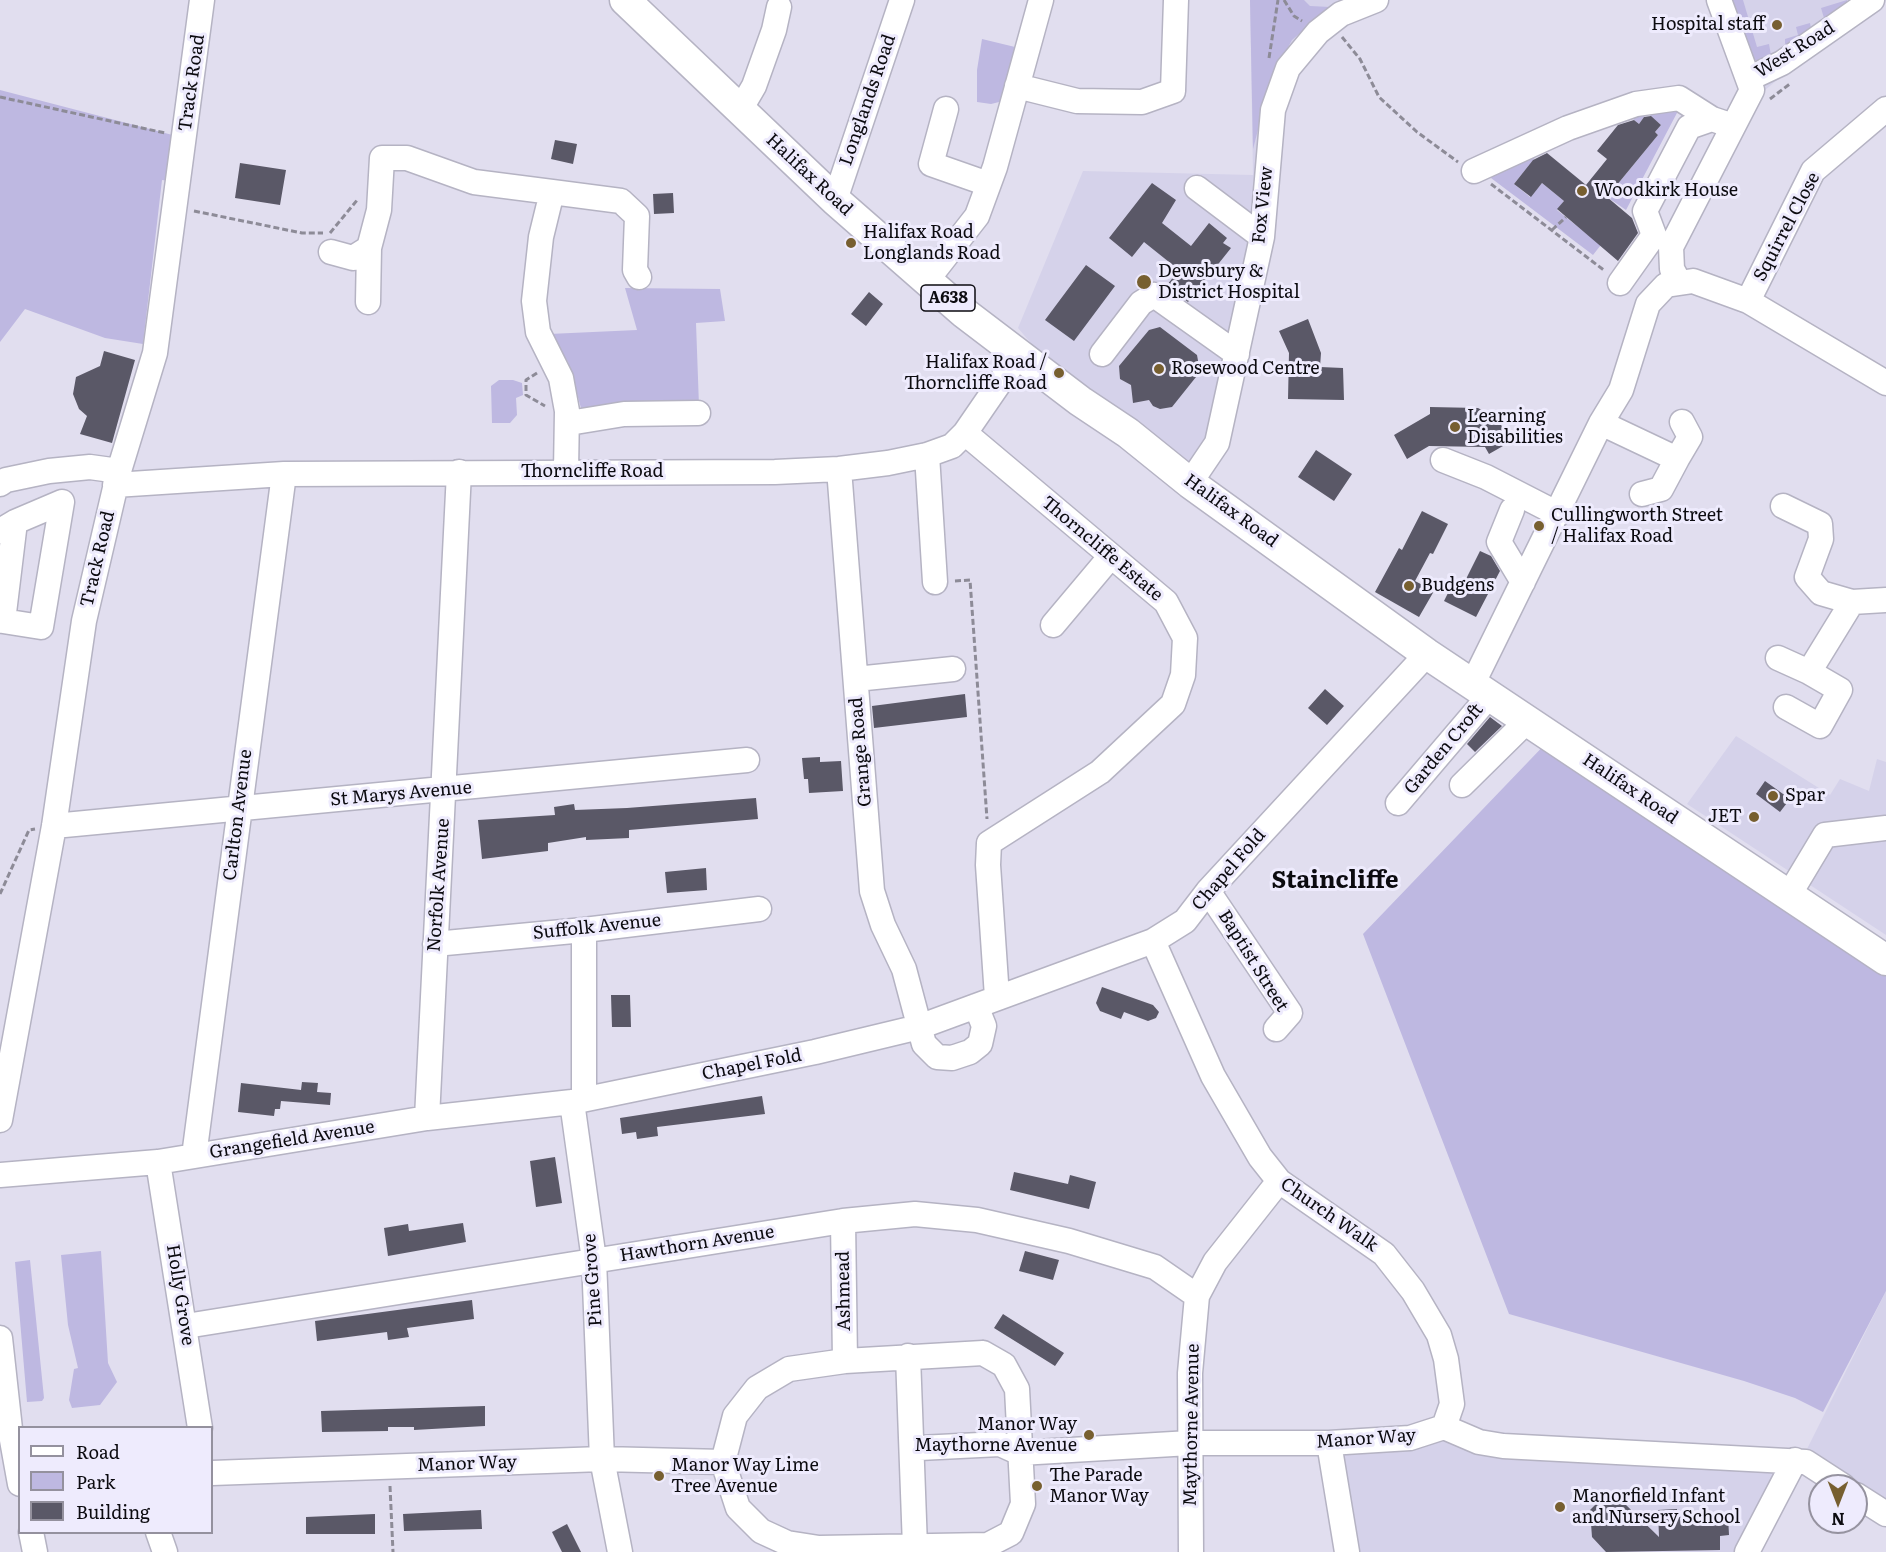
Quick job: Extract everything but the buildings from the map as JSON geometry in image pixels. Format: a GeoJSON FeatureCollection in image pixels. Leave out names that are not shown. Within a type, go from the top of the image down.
{"type":"FeatureCollection","features":[{"type":"Feature","properties":{"kind":"main road","name":"Halifax Road"},"geometry":{"type":"LineString","coordinates":[[625,0],[835,200],[963,312],[1020,353],[1080,401],[1128,433],[1190,483],[1427,654],[1886,960]]}},
{"type":"Feature","properties":{"kind":"street","name":"Track Road"},"geometry":{"type":"LineString","coordinates":[[0,1120],[54,826],[84,621],[117,478],[155,353],[202,0]]}},
{"type":"Feature","properties":{"kind":"street","name":"Longlands Road"},"geometry":{"type":"LineString","coordinates":[[835,200],[902,0]]}},
{"type":"Feature","properties":{"kind":"street"},"geometry":{"type":"LineString","coordinates":[[927,280],[976,216],[988,184],[1041,0]]}},
{"type":"Feature","properties":{"kind":"street"},"geometry":{"type":"LineString","coordinates":[[1017,86],[1077,101],[1142,102],[1173,91],[1176,0]]}},
{"type":"Feature","properties":{"kind":"street","name":"Fox View"},"geometry":{"type":"LineString","coordinates":[[1190,483],[1217,443],[1262,237],[1273,110],[1288,68],[1318,32],[1341,14],[1376,0]]}},
{"type":"Feature","properties":{"kind":"street"},"geometry":{"type":"LineString","coordinates":[[1719,0],[1752,90],[1750,98],[1722,122],[1671,247],[1672,269],[1679,282],[1693,281],[1748,301],[1886,382]]}},
{"type":"Feature","properties":{"kind":"street","name":"West Road"},"geometry":{"type":"LineString","coordinates":[[1748,80],[1782,63],[1872,0]]}},
{"type":"Feature","properties":{"kind":"street"},"geometry":{"type":"LineString","coordinates":[[740,110],[754,86],[774,30],[778,7]]}},
{"type":"Feature","properties":{"kind":"street"},"geometry":{"type":"LineString","coordinates":[[1474,171],[1568,128],[1636,104],[1679,98],[1722,122]]}},
{"type":"Feature","properties":{"kind":"street"},"geometry":{"type":"LineString","coordinates":[[946,109],[931,164],[988,184]]}},
{"type":"Feature","properties":{"kind":"street","name":"Squirrel Close"},"geometry":{"type":"LineString","coordinates":[[1748,301],[1813,171],[1886,109]]}},
{"type":"Feature","properties":{"kind":"street"},"geometry":{"type":"LineString","coordinates":[[1620,284],[1654,235],[1645,211],[1689,127],[1722,122]]}},
{"type":"Feature","properties":{"kind":"street"},"geometry":{"type":"LineString","coordinates":[[368,302],[369,248],[379,210],[382,158],[407,158],[474,182],[621,201],[637,216],[635,270],[639,277]]}},
{"type":"Feature","properties":{"kind":"street"},"geometry":{"type":"LineString","coordinates":[[1197,188],[1262,237]]}},
{"type":"Feature","properties":{"kind":"street"},"geometry":{"type":"LineString","coordinates":[[552,192],[541,237],[534,301],[538,332],[561,378],[568,417],[566,471]]}},
{"type":"Feature","properties":{"kind":"street"},"geometry":{"type":"LineString","coordinates":[[331,252],[353,258],[369,248]]}},
{"type":"Feature","properties":{"kind":"street","name":"Garden Croft"},"geometry":{"type":"LineString","coordinates":[[1398,802],[1481,689],[1523,582],[1620,390],[1648,304],[1666,285],[1679,282]]}},
{"type":"Feature","properties":{"kind":"street"},"geometry":{"type":"LineString","coordinates":[[1102,354],[1141,303],[1154,295],[1237,354]]}},
{"type":"Feature","properties":{"kind":"street","name":"Thorncliffe Road"},"geometry":{"type":"LineString","coordinates":[[0,484],[6,480],[48,471],[90,467],[117,478],[566,471],[775,472],[839,469],[927,455],[952,446],[965,433],[1020,353]]}},
{"type":"Feature","properties":{"kind":"street"},"geometry":{"type":"LineString","coordinates":[[568,417],[698,413]]}},
{"type":"Feature","properties":{"kind":"street"},"geometry":{"type":"LineString","coordinates":[[1642,494],[1661,489],[1690,437],[1683,422]]}},
{"type":"Feature","properties":{"kind":"street"},"geometry":{"type":"LineString","coordinates":[[1602,423],[1677,459]]}},
{"type":"Feature","properties":{"kind":"street","name":"Thorncliffe Estate"},"geometry":{"type":"LineString","coordinates":[[965,433],[1166,602],[1185,638],[1183,675],[1173,704],[1100,772],[989,843]]}},
{"type":"Feature","properties":{"kind":"street"},"geometry":{"type":"LineString","coordinates":[[927,455],[935,582]]}},
{"type":"Feature","properties":{"kind":"street"},"geometry":{"type":"LineString","coordinates":[[1443,460],[1486,477],[1557,514]]}},
{"type":"Feature","properties":{"kind":"street","name":"Grange Road"},"geometry":{"type":"LineString","coordinates":[[839,469],[872,891],[883,925],[904,969],[920,1027]]}},
{"type":"Feature","properties":{"kind":"street","name":"Norfolk Avenue"},"geometry":{"type":"LineString","coordinates":[[427,1118],[459,472]]}},
{"type":"Feature","properties":{"kind":"street","name":"Carlton Avenue"},"geometry":{"type":"LineString","coordinates":[[194,1156],[284,474]]}},
{"type":"Feature","properties":{"kind":"street"},"geometry":{"type":"LineString","coordinates":[[62,502],[41,627],[3,621],[8,526],[62,502]]}},
{"type":"Feature","properties":{"kind":"street"},"geometry":{"type":"LineString","coordinates":[[1783,506],[1820,524],[1821,539],[1807,577],[1821,593],[1852,602],[1886,600]]}},
{"type":"Feature","properties":{"kind":"street"},"geometry":{"type":"LineString","coordinates":[[1512,510],[1499,542],[1523,582]]}},
{"type":"Feature","properties":{"kind":"street"},"geometry":{"type":"LineString","coordinates":[[1053,625],[1111,556]]}},
{"type":"Feature","properties":{"kind":"street"},"geometry":{"type":"LineString","coordinates":[[1809,672],[1852,602]]}},
{"type":"Feature","properties":{"kind":"street","name":"Chapel Fold"},"geometry":{"type":"LineString","coordinates":[[578,1100],[815,1052],[920,1027],[1153,941],[1185,921],[1208,891],[1427,654]]}},
{"type":"Feature","properties":{"kind":"street"},"geometry":{"type":"LineString","coordinates":[[1778,658],[1840,690],[1820,726],[1786,707]]}},
{"type":"Feature","properties":{"kind":"street"},"geometry":{"type":"LineString","coordinates":[[856,680],[953,669]]}},
{"type":"Feature","properties":{"kind":"street"},"geometry":{"type":"LineString","coordinates":[[1462,785],[1527,721]]}},
{"type":"Feature","properties":{"kind":"street","name":"St Marys Avenue"},"geometry":{"type":"LineString","coordinates":[[54,826],[747,760]]}},
{"type":"Feature","properties":{"kind":"street"},"geometry":{"type":"LineString","coordinates":[[1789,895],[1825,835],[1886,828]]}},
{"type":"Feature","properties":{"kind":"street"},"geometry":{"type":"LineString","coordinates":[[920,1027],[924,1044],[937,1057],[952,1058],[970,1052],[980,1044],[987,1001],[989,843]]}},
{"type":"Feature","properties":{"kind":"street","name":"Baptist Street"},"geometry":{"type":"LineString","coordinates":[[1208,891],[1290,1013],[1275,1029]]}},
{"type":"Feature","properties":{"kind":"street","name":"Suffolk Avenue"},"geometry":{"type":"LineString","coordinates":[[435,944],[584,930],[759,909]]}},
{"type":"Feature","properties":{"kind":"street","name":"Pine Grove"},"geometry":{"type":"LineString","coordinates":[[584,930],[578,1100],[594,1260],[602,1459],[620,1552]]}},
{"type":"Feature","properties":{"kind":"street","name":"Church Walk"},"geometry":{"type":"LineString","coordinates":[[1153,941],[1213,1076],[1260,1157],[1279,1181],[1384,1254],[1413,1291],[1439,1335],[1446,1359],[1452,1404],[1444,1428]]}},
{"type":"Feature","properties":{"kind":"street","name":"Grangefield Avenue"},"geometry":{"type":"LineString","coordinates":[[0,1175],[158,1162],[427,1118],[578,1100]]}},
{"type":"Feature","properties":{"kind":"street","name":"Holly Grove"},"geometry":{"type":"LineString","coordinates":[[158,1162],[186,1326],[200,1426]]}},
{"type":"Feature","properties":{"kind":"street","name":"Maythorne Avenue"},"geometry":{"type":"LineString","coordinates":[[1191,1552],[1190,1372],[1197,1296],[1215,1262],[1279,1181]]}},
{"type":"Feature","properties":{"kind":"street","name":"Hawthorn Avenue"},"geometry":{"type":"LineString","coordinates":[[186,1326],[843,1221],[915,1214],[976,1220],[1069,1241],[1155,1267],[1197,1296]]}},
{"type":"Feature","properties":{"kind":"street","name":"Ashmead"},"geometry":{"type":"LineString","coordinates":[[843,1221],[845,1361]]}},
{"type":"Feature","properties":{"kind":"street"},"geometry":{"type":"LineString","coordinates":[[0,1338],[10,1430],[18,1476]]}},
{"type":"Feature","properties":{"kind":"street"},"geometry":{"type":"LineString","coordinates":[[983,1353],[1004,1365],[1017,1389],[1023,1504],[1011,1533],[988,1545],[855,1550],[787,1543],[761,1531],[738,1508],[723,1462],[735,1416],[757,1388],[789,1369],[845,1361],[908,1356],[983,1353]]}},
{"type":"Feature","properties":{"kind":"street"},"geometry":{"type":"LineString","coordinates":[[908,1356],[915,1547]]}},
{"type":"Feature","properties":{"kind":"street"},"geometry":{"type":"LineString","coordinates":[[1444,1428],[1479,1442],[1503,1446],[1795,1460],[1806,1462],[1824,1474]]}},
{"type":"Feature","properties":{"kind":"street","name":"Manor Way"},"geometry":{"type":"LineString","coordinates":[[1020,1453],[1190,1443],[1329,1443],[1410,1438],[1444,1428]]}},
{"type":"Feature","properties":{"kind":"street"},"geometry":{"type":"LineString","coordinates":[[1329,1443],[1347,1552]]}},
{"type":"Feature","properties":{"kind":"street"},"geometry":{"type":"LineString","coordinates":[[919,1448],[1000,1444],[1020,1453]]}},
{"type":"Feature","properties":{"kind":"street","name":"Manor Way"},"geometry":{"type":"LineString","coordinates":[[213,1473],[602,1459],[723,1462]]}},
{"type":"Feature","properties":{"kind":"street"},"geometry":{"type":"LineString","coordinates":[[1747,1552],[1795,1460]]}},
{"type":"Feature","properties":{"kind":"street"},"geometry":{"type":"LineString","coordinates":[[0,1485],[18,1482]]}},
{"type":"Feature","properties":{"kind":"street"},"geometry":{"type":"LineString","coordinates":[[1868,1503],[1886,1514]]}},
{"type":"Feature","properties":{"kind":"street"},"geometry":{"type":"LineString","coordinates":[[30,1534],[35,1552]]}},
{"type":"Feature","properties":{"kind":"street"},"geometry":{"type":"LineString","coordinates":[[158,1534],[165,1552]]}},
{"type":"Feature","properties":{"kind":"path"},"geometry":{"type":"LineString","coordinates":[[1284,0],[1294,16],[1318,32]]}},
{"type":"Feature","properties":{"kind":"path"},"geometry":{"type":"LineString","coordinates":[[1763,104],[1791,82]]}},
{"type":"Feature","properties":{"kind":"path"},"geometry":{"type":"LineString","coordinates":[[0,97],[184,138]]}},
{"type":"Feature","properties":{"kind":"path"},"geometry":{"type":"LineString","coordinates":[[174,207],[302,233],[330,233],[382,174]]}},
{"type":"Feature","properties":{"kind":"path"},"geometry":{"type":"LineString","coordinates":[[1552,231],[1566,216]]}},
{"type":"Feature","properties":{"kind":"path"},"geometry":{"type":"LineString","coordinates":[[553,364],[526,380],[526,395],[568,417]]}},
{"type":"Feature","properties":{"kind":"path"},"geometry":{"type":"LineString","coordinates":[[935,582],[970,580],[989,843]]}},
{"type":"Feature","properties":{"kind":"path"},"geometry":{"type":"LineString","coordinates":[[0,894],[29,830],[54,826]]}},
{"type":"Feature","properties":{"kind":"path"},"geometry":{"type":"LineString","coordinates":[[389,1467],[393,1552]]}},
{"type":"Feature","properties":{"kind":"shaded area","name":"Dewsbury & District Hospital"},"geometry":{"type":"Polygon","coordinates":[[[1250,0],[1376,0],[1288,68],[1237,354],[1190,483],[1080,401],[1018,328],[1083,171],[1253,175],[1250,0]]]}},
{"type":"Feature","properties":{"kind":"shaded area"},"geometry":{"type":"Polygon","coordinates":[[[1719,0],[1886,0],[1827,39],[1759,95],[1719,0]]]}},
{"type":"Feature","properties":{"kind":"shaded area"},"geometry":{"type":"Polygon","coordinates":[[[1736,736],[1830,795],[1840,779],[1869,791],[1877,759],[1886,762],[1886,935],[1687,804],[1736,736]]]}},
{"type":"Feature","properties":{"kind":"shaded area","name":"Manorfield Infant and Nursery School"},"geometry":{"type":"Polygon","coordinates":[[[1886,1291],[1886,1514],[1868,1503],[1868,1474],[1821,1474],[1801,1462],[1761,1552],[1347,1552],[1329,1443],[1461,1433],[1801,1461],[1886,1291]]]}},
{"type":"Feature","properties":{"kind":"green space"},"geometry":{"type":"Polygon","coordinates":[[[1250,0],[1304,0],[1310,6],[1330,7],[1292,40],[1272,76],[1253,149],[1250,0]]]}},
{"type":"Feature","properties":{"kind":"green space"},"geometry":{"type":"Polygon","coordinates":[[[1732,0],[1743,0],[1757,47],[1769,44],[1772,61],[1764,63],[1752,59],[1732,0]]]}},
{"type":"Feature","properties":{"kind":"green space"},"geometry":{"type":"Polygon","coordinates":[[[1847,0],[1847,9],[1832,18],[1824,18],[1821,8],[1847,0]]]}},
{"type":"Feature","properties":{"kind":"green space"},"geometry":{"type":"Polygon","coordinates":[[[1810,23],[1812,34],[1785,46],[1785,39],[1798,35],[1796,27],[1810,23]]]}},
{"type":"Feature","properties":{"kind":"green space"},"geometry":{"type":"Polygon","coordinates":[[[982,39],[1015,47],[1003,101],[991,104],[977,102],[977,70],[982,39]]]}},
{"type":"Feature","properties":{"kind":"green space"},"geometry":{"type":"Polygon","coordinates":[[[0,90],[184,138],[179,182],[162,180],[143,344],[105,338],[25,309],[0,342],[0,90]]]}},
{"type":"Feature","properties":{"kind":"green space"},"geometry":{"type":"Polygon","coordinates":[[[1676,104],[1678,111],[1626,210],[1607,197],[1658,135],[1655,132],[1661,125],[1647,113],[1639,124],[1627,114],[1676,104]]]}},
{"type":"Feature","properties":{"kind":"green space"},"geometry":{"type":"Polygon","coordinates":[[[1542,149],[1514,184],[1530,197],[1542,183],[1564,201],[1557,210],[1588,235],[1604,241],[1593,255],[1491,178],[1492,173],[1542,149]]]}},
{"type":"Feature","properties":{"kind":"green space"},"geometry":{"type":"Polygon","coordinates":[[[625,288],[720,289],[725,321],[696,323],[699,406],[580,414],[581,408],[568,362],[549,334],[637,330],[625,288]]]}},
{"type":"Feature","properties":{"kind":"green space"},"geometry":{"type":"Polygon","coordinates":[[[499,380],[513,380],[522,383],[523,395],[516,398],[517,415],[510,423],[492,423],[491,386],[499,380]]]}},
{"type":"Feature","properties":{"kind":"green space"},"geometry":{"type":"Polygon","coordinates":[[[1552,737],[1886,960],[1886,1291],[1823,1412],[1795,1398],[1744,1381],[1509,1314],[1363,934],[1552,737]]]}},
{"type":"Feature","properties":{"kind":"green space"},"geometry":{"type":"Polygon","coordinates":[[[101,1251],[108,1363],[117,1382],[100,1405],[72,1408],[69,1400],[74,1369],[78,1368],[68,1325],[61,1255],[101,1251]]]}},
{"type":"Feature","properties":{"kind":"green space"},"geometry":{"type":"Polygon","coordinates":[[[30,1260],[44,1398],[42,1401],[27,1402],[15,1262],[30,1260]]]}},
{"type":"Feature","properties":{"kind":"place","name":"Hospital staff"},"geometry":{"type":"Point","coordinates":[1777,25]}},
{"type":"Feature","properties":{"kind":"place","name":"Woodkirk House"},"geometry":{"type":"Point","coordinates":[1582,191]}},
{"type":"Feature","properties":{"kind":"place","name":"Halifax Road Longlands Road"},"geometry":{"type":"Point","coordinates":[851,243]}},
{"type":"Feature","properties":{"kind":"place","name":"Dewsbury & District Hospital"},"geometry":{"type":"Point","coordinates":[1144,282]}},
{"type":"Feature","properties":{"kind":"place","name":"Rosewood Centre"},"geometry":{"type":"Point","coordinates":[1159,369]}},
{"type":"Feature","properties":{"kind":"place","name":"Halifax Road / Thorncliffe Road"},"geometry":{"type":"Point","coordinates":[1059,373]}},
{"type":"Feature","properties":{"kind":"place","name":"Learning Disabilities"},"geometry":{"type":"Point","coordinates":[1455,427]}},
{"type":"Feature","properties":{"kind":"place","name":"Cullingworth Street / Halifax Road"},"geometry":{"type":"Point","coordinates":[1539,526]}},
{"type":"Feature","properties":{"kind":"place","name":"Budgens"},"geometry":{"type":"Point","coordinates":[1409,586]}},
{"type":"Feature","properties":{"kind":"place","name":"Spar"},"geometry":{"type":"Point","coordinates":[1773,796]}},
{"type":"Feature","properties":{"kind":"place","name":"JET"},"geometry":{"type":"Point","coordinates":[1754,817]}},
{"type":"Feature","properties":{"kind":"place","name":"Manor Way Maythorne Avenue"},"geometry":{"type":"Point","coordinates":[1089,1435]}},
{"type":"Feature","properties":{"kind":"place","name":"Manor Way Lime Tree Avenue"},"geometry":{"type":"Point","coordinates":[659,1476]}},
{"type":"Feature","properties":{"kind":"place","name":"The Parade Manor Way"},"geometry":{"type":"Point","coordinates":[1037,1486]}},
{"type":"Feature","properties":{"kind":"place","name":"Manorfield Infant and Nursery School"},"geometry":{"type":"Point","coordinates":[1560,1507]}},
{"type":"Feature","properties":{"kind":"district","name":"Staincliffe"},"geometry":{"type":"Point","coordinates":[1335,881]}}]}
